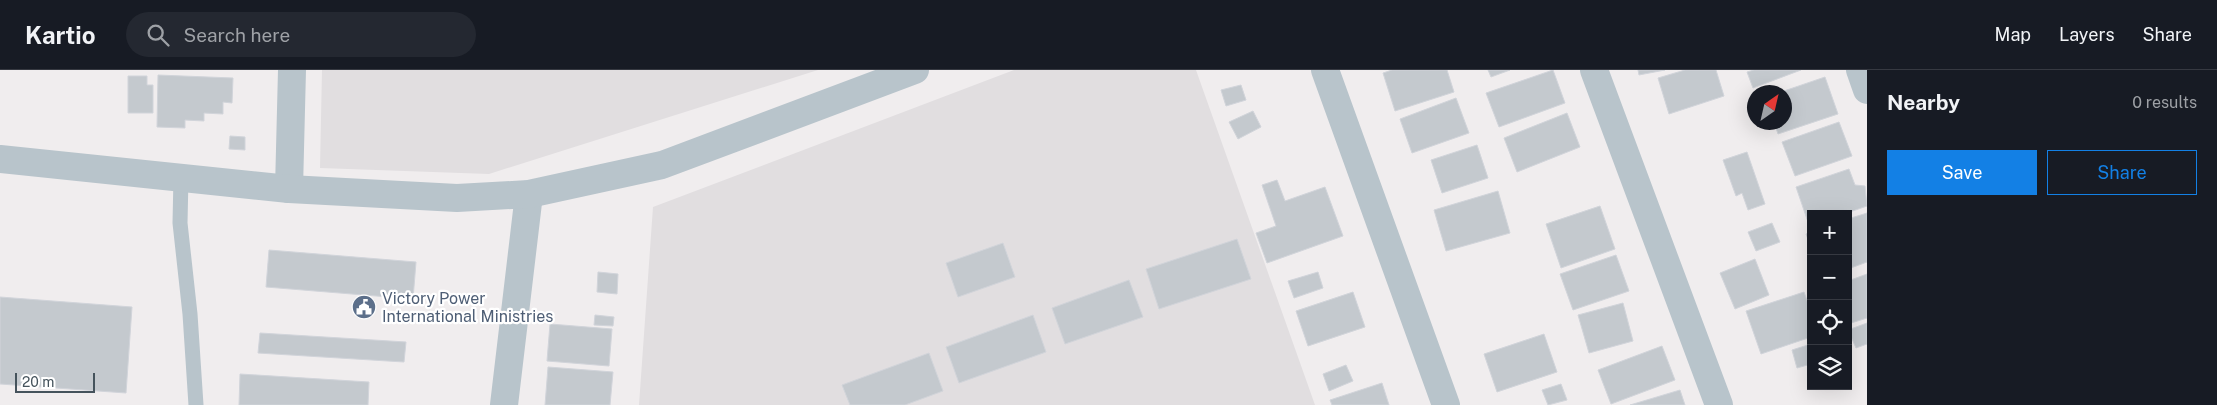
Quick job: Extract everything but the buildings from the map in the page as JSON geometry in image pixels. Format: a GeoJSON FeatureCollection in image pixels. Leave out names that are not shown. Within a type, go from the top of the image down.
{"type":"FeatureCollection","features":[{"type":"Feature","properties":{"kind":"street"},"geometry":{"type":"LineString","coordinates":[[289,189],[292,70]]}},
{"type":"Feature","properties":{"kind":"street"},"geometry":{"type":"LineString","coordinates":[[0,159],[289,189],[457,198],[529,194],[662,165],[915,70]]}},
{"type":"Feature","properties":{"kind":"street"},"geometry":{"type":"LineString","coordinates":[[1324,70],[1446,405]]}},
{"type":"Feature","properties":{"kind":"street"},"geometry":{"type":"LineString","coordinates":[[1594,70],[1719,405]]}},
{"type":"Feature","properties":{"kind":"street"},"geometry":{"type":"LineString","coordinates":[[1860,70],[1867,90]]}},
{"type":"Feature","properties":{"kind":"street"},"geometry":{"type":"LineString","coordinates":[[504,405],[529,194]]}},
{"type":"Feature","properties":{"kind":"lane"},"geometry":{"type":"LineString","coordinates":[[181,178],[180,223],[190,314],[196,405]]}},
{"type":"Feature","properties":{"kind":"shaded area"},"geometry":{"type":"Polygon","coordinates":[[[322,70],[818,70],[489,174],[320,168],[322,70]]]}},
{"type":"Feature","properties":{"kind":"shaded area"},"geometry":{"type":"Polygon","coordinates":[[[1014,70],[1196,70],[1315,405],[639,405],[653,207],[1014,70]]]}},
{"type":"Feature","properties":{"kind":"place","name":"Victory Power International Ministries"},"geometry":{"type":"Point","coordinates":[364,307]}}]}
